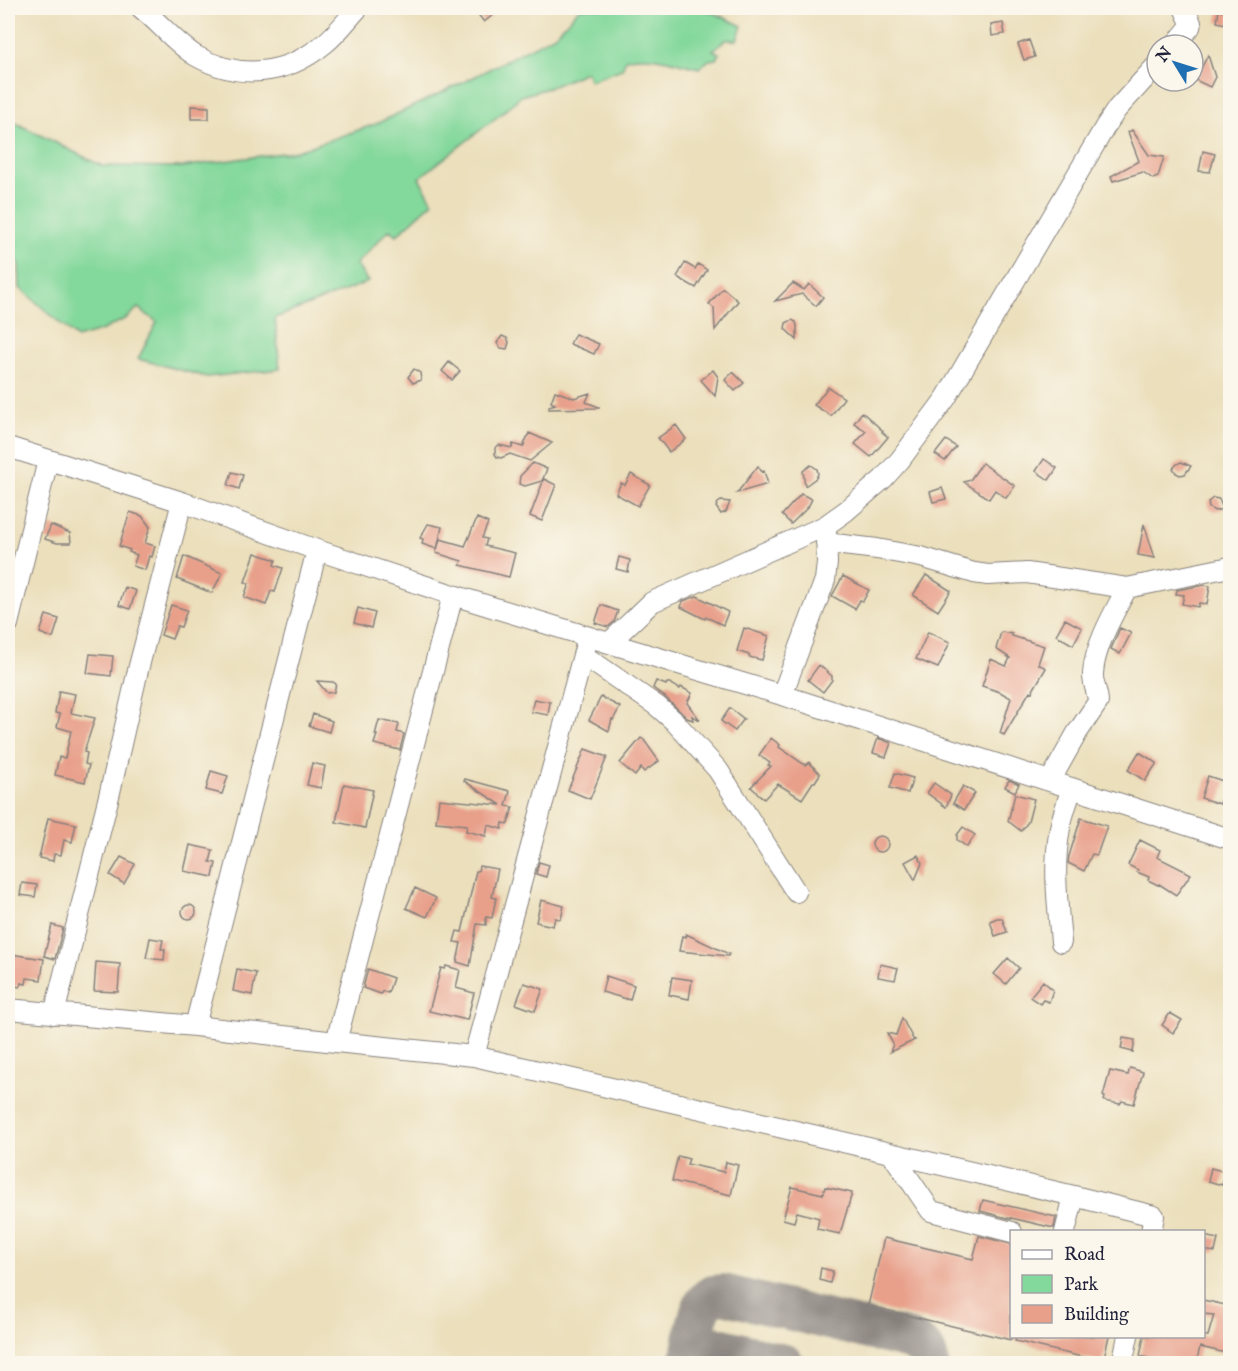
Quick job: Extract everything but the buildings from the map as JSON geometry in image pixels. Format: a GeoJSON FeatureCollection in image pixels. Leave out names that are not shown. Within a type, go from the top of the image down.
{"type":"FeatureCollection","features":[{"type":"Feature","properties":{"kind":"street"},"geometry":{"type":"LineString","coordinates":[[141,8],[195,55],[219,67],[236,72],[260,72],[281,68],[301,59],[323,45],[358,8]]}},
{"type":"Feature","properties":{"kind":"street"},"geometry":{"type":"LineString","coordinates":[[1184,8],[1191,23],[1185,33]]}},
{"type":"Feature","properties":{"kind":"street"},"geometry":{"type":"LineString","coordinates":[[609,643],[652,602],[826,534],[846,511],[883,479],[946,398],[1105,127],[1117,109],[1145,78]]}},
{"type":"Feature","properties":{"kind":"street"},"geometry":{"type":"LineString","coordinates":[[8,447],[182,502],[453,595],[585,646],[674,721],[718,770],[796,892]]}},
{"type":"Feature","properties":{"kind":"street"},"geometry":{"type":"LineString","coordinates":[[8,624],[48,460]]}},
{"type":"Feature","properties":{"kind":"street"},"geometry":{"type":"LineString","coordinates":[[54,1014],[182,502]]}},
{"type":"Feature","properties":{"kind":"street"},"geometry":{"type":"LineString","coordinates":[[826,534],[877,549],[921,557],[974,573],[988,575],[1027,573],[1126,588],[1230,567]]}},
{"type":"Feature","properties":{"kind":"street"},"geometry":{"type":"LineString","coordinates":[[782,695],[825,580],[826,534]]}},
{"type":"Feature","properties":{"kind":"street"},"geometry":{"type":"LineString","coordinates":[[195,1026],[317,550]]}},
{"type":"Feature","properties":{"kind":"street"},"geometry":{"type":"LineString","coordinates":[[1050,781],[1077,733],[1098,702],[1093,678],[1096,655],[1126,588]]}},
{"type":"Feature","properties":{"kind":"street"},"geometry":{"type":"LineString","coordinates":[[336,1042],[453,595]]}},
{"type":"Feature","properties":{"kind":"street"},"geometry":{"type":"LineString","coordinates":[[585,646],[609,643],[782,695],[1230,840]]}},
{"type":"Feature","properties":{"kind":"street"},"geometry":{"type":"LineString","coordinates":[[474,1056],[585,646]]}},
{"type":"Feature","properties":{"kind":"street"},"geometry":{"type":"LineString","coordinates":[[1061,942],[1056,890],[1056,860],[1059,832],[1072,788]]}},
{"type":"Feature","properties":{"kind":"street"},"geometry":{"type":"LineString","coordinates":[[8,1009],[195,1026],[474,1056],[1154,1216],[1151,1230]]}},
{"type":"Feature","properties":{"kind":"street"},"geometry":{"type":"LineString","coordinates":[[892,1154],[931,1211],[1010,1232]]}},
{"type":"Feature","properties":{"kind":"street"},"geometry":{"type":"LineString","coordinates":[[1066,1230],[1074,1196]]}},
{"type":"Feature","properties":{"kind":"street"},"geometry":{"type":"LineString","coordinates":[[1122,1364],[1128,1338]]}},
{"type":"Feature","properties":{"kind":"green space"},"geometry":{"type":"Polygon","coordinates":[[[580,8],[694,8],[712,12],[742,26],[737,40],[726,40],[713,50],[719,53],[716,59],[709,60],[699,68],[662,59],[635,57],[626,59],[622,69],[590,81],[586,72],[551,87],[521,96],[419,178],[433,202],[397,235],[389,230],[356,264],[368,282],[275,318],[280,369],[207,377],[138,359],[157,322],[138,308],[127,318],[103,330],[77,338],[20,288],[19,263],[8,256],[8,119],[102,166],[181,167],[297,151],[376,124],[468,80],[555,35],[580,8]]]}},
{"type":"Feature","properties":{"kind":"taxiway"},"geometry":{"type":"LineString","coordinates":[[690,1357],[699,1313],[703,1305],[713,1295],[723,1294],[910,1340],[926,1352],[929,1364]]}},
{"type":"Feature","properties":{"kind":"taxiway"},"geometry":{"type":"LineString","coordinates":[[689,1364],[694,1352],[704,1343],[784,1364]]}}]}
